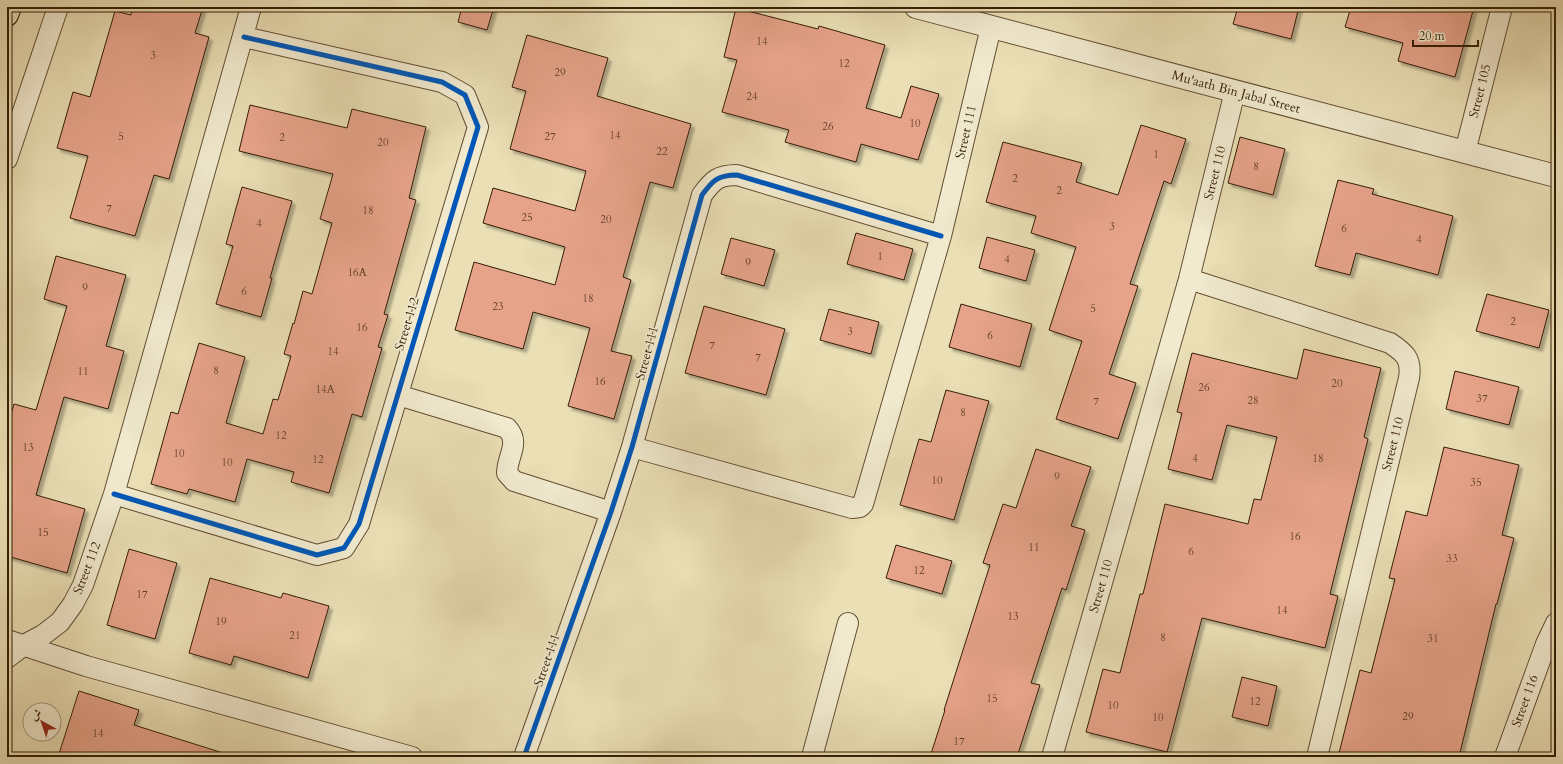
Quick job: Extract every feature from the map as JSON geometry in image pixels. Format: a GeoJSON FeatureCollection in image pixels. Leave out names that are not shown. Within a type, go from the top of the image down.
{"type":"FeatureCollection","features":[{"type":"Feature","properties":{"kind":"highway"},"geometry":{"type":"LineString","coordinates":[[7,15],[10,7]]}},
{"type":"Feature","properties":{"kind":"street"},"geometry":{"type":"LineString","coordinates":[[7,159],[58,7]]}},
{"type":"Feature","properties":{"kind":"street","name":"Street 112"},"geometry":{"type":"LineString","coordinates":[[7,658],[16,643],[43,635],[60,622],[73,604],[83,585],[114,494],[244,38],[251,7]]}},
{"type":"Feature","properties":{"kind":"street","name":"Mu'aath Bin Jabal Street"},"geometry":{"type":"LineString","coordinates":[[916,7],[1556,176]]}},
{"type":"Feature","properties":{"kind":"street","name":"Street 105"},"geometry":{"type":"LineString","coordinates":[[1465,152],[1502,7]]}},
{"type":"Feature","properties":{"kind":"street","name":"Street 111"},"geometry":{"type":"LineString","coordinates":[[632,447],[852,508],[860,507],[865,500],[941,236],[991,27]]}},
{"type":"Feature","properties":{"kind":"street","name":"Street 112"},"geometry":{"type":"LineString","coordinates":[[114,494],[317,555],[344,548],[359,524],[478,127],[464,96],[442,82],[244,38]]}},
{"type":"Feature","properties":{"kind":"street","name":"Street 110"},"geometry":{"type":"LineString","coordinates":[[1055,756],[1189,279],[1235,91]]}},
{"type":"Feature","properties":{"kind":"street","name":"Street 111"},"geometry":{"type":"LineString","coordinates":[[524,757],[611,512],[632,447],[702,195],[713,180],[726,175],[737,175],[941,236]]}},
{"type":"Feature","properties":{"kind":"street","name":"Street 110"},"geometry":{"type":"LineString","coordinates":[[1189,279],[1390,343],[1400,350],[1409,362],[1409,378],[1316,757]]}},
{"type":"Feature","properties":{"kind":"street"},"geometry":{"type":"LineString","coordinates":[[398,395],[507,428],[511,432],[514,442],[507,473],[514,481],[611,512]]}},
{"type":"Feature","properties":{"kind":"street"},"geometry":{"type":"LineString","coordinates":[[812,757],[848,623]]}},
{"type":"Feature","properties":{"kind":"street","name":"Street 116"},"geometry":{"type":"LineString","coordinates":[[1505,757],[1546,644],[1556,623]]}},
{"type":"Feature","properties":{"kind":"street"},"geometry":{"type":"LineString","coordinates":[[16,643],[86,666],[383,753],[412,757]]}},
{"type":"Feature","properties":{"kind":"building"},"geometry":{"type":"Polygon","coordinates":[[[132,7],[203,7],[195,33],[209,37],[169,179],[154,175],[135,236],[70,218],[88,156],[57,148],[73,92],[90,97],[115,11],[131,15],[132,7]]]}},
{"type":"Feature","properties":{"kind":"building"},"geometry":{"type":"Polygon","coordinates":[[[462,7],[494,7],[487,30],[458,22],[462,7]]]}},
{"type":"Feature","properties":{"kind":"building"},"geometry":{"type":"Polygon","coordinates":[[[1238,7],[1299,7],[1291,39],[1233,24],[1238,7]]]}},
{"type":"Feature","properties":{"kind":"building"},"geometry":{"type":"Polygon","coordinates":[[[1351,7],[1474,7],[1455,77],[1398,61],[1403,43],[1345,27],[1351,7]]]}},
{"type":"Feature","properties":{"kind":"building"},"geometry":{"type":"Polygon","coordinates":[[[736,8],[818,29],[819,26],[885,45],[866,108],[901,118],[911,86],[939,94],[918,160],[861,144],[856,162],[785,142],[789,130],[722,112],[737,60],[724,57],[736,8]]]}},
{"type":"Feature","properties":{"kind":"building"},"geometry":{"type":"Polygon","coordinates":[[[527,35],[608,58],[597,96],[691,124],[673,188],[650,182],[623,277],[631,280],[611,351],[632,356],[614,419],[568,406],[590,328],[533,312],[523,349],[455,330],[474,262],[555,285],[565,247],[483,223],[493,188],[575,211],[586,171],[510,149],[526,91],[512,87],[527,35]]]}},
{"type":"Feature","properties":{"kind":"building"},"geometry":{"type":"Polygon","coordinates":[[[250,105],[347,128],[352,109],[426,127],[409,198],[416,200],[384,314],[388,315],[378,347],[382,348],[362,417],[352,414],[329,493],[291,482],[294,472],[247,459],[235,502],[189,489],[187,494],[151,484],[171,412],[178,414],[199,343],[245,357],[226,423],[263,434],[273,399],[278,400],[291,356],[284,354],[303,291],[312,294],[332,223],[320,219],[333,174],[239,151],[250,105]]]}},
{"type":"Feature","properties":{"kind":"building"},"geometry":{"type":"Polygon","coordinates":[[[1141,125],[1186,139],[1171,184],[1164,181],[1130,284],[1138,286],[1109,374],[1136,383],[1118,439],[1056,419],[1082,341],[1049,330],[1076,247],[1031,233],[1036,216],[986,202],[1003,142],[1082,163],[1076,182],[1118,195],[1141,125]]]}},
{"type":"Feature","properties":{"kind":"building"},"geometry":{"type":"Polygon","coordinates":[[[1240,137],[1285,149],[1273,195],[1228,183],[1240,137]]]}},
{"type":"Feature","properties":{"kind":"building"},"geometry":{"type":"Polygon","coordinates":[[[1338,180],[1374,189],[1372,194],[1453,216],[1438,275],[1356,253],[1350,275],[1315,266],[1338,180]]]}},
{"type":"Feature","properties":{"kind":"building"},"geometry":{"type":"Polygon","coordinates":[[[242,187],[292,201],[270,278],[272,278],[261,317],[216,304],[233,246],[226,244],[242,187]]]}},
{"type":"Feature","properties":{"kind":"building"},"geometry":{"type":"Polygon","coordinates":[[[856,233],[913,249],[904,280],[847,264],[856,233]]]}},
{"type":"Feature","properties":{"kind":"building"},"geometry":{"type":"Polygon","coordinates":[[[987,237],[1035,250],[1026,281],[979,268],[987,237]]]}},
{"type":"Feature","properties":{"kind":"building"},"geometry":{"type":"Polygon","coordinates":[[[731,238],[775,250],[764,286],[721,274],[731,238]]]}},
{"type":"Feature","properties":{"kind":"building"},"geometry":{"type":"Polygon","coordinates":[[[56,256],[126,275],[106,346],[124,351],[108,409],[64,397],[36,495],[85,509],[67,573],[7,556],[7,428],[14,404],[36,410],[67,306],[44,299],[56,256]]]}},
{"type":"Feature","properties":{"kind":"building"},"geometry":{"type":"Polygon","coordinates":[[[1487,294],[1549,310],[1539,348],[1476,331],[1487,294]]]}},
{"type":"Feature","properties":{"kind":"building"},"geometry":{"type":"Polygon","coordinates":[[[961,304],[1032,324],[1020,367],[949,347],[961,304]]]}},
{"type":"Feature","properties":{"kind":"building"},"geometry":{"type":"Polygon","coordinates":[[[704,306],[785,329],[766,395],[685,373],[704,306]]]}},
{"type":"Feature","properties":{"kind":"building"},"geometry":{"type":"Polygon","coordinates":[[[829,309],[879,322],[871,354],[820,340],[829,309]]]}},
{"type":"Feature","properties":{"kind":"building"},"geometry":{"type":"Polygon","coordinates":[[[1304,349],[1381,368],[1364,437],[1368,439],[1330,594],[1338,596],[1325,648],[1202,618],[1167,752],[1086,732],[1103,669],[1120,673],[1140,594],[1143,594],[1165,504],[1248,524],[1254,499],[1261,500],[1277,437],[1227,425],[1212,480],[1168,469],[1182,413],[1177,412],[1192,353],[1297,379],[1304,349]]]}},
{"type":"Feature","properties":{"kind":"building"},"geometry":{"type":"Polygon","coordinates":[[[1455,371],[1519,387],[1509,425],[1446,409],[1455,371]]]}},
{"type":"Feature","properties":{"kind":"building"},"geometry":{"type":"Polygon","coordinates":[[[946,390],[989,401],[954,520],[900,505],[919,439],[931,442],[946,390]]]}},
{"type":"Feature","properties":{"kind":"building"},"geometry":{"type":"Polygon","coordinates":[[[1444,447],[1519,465],[1502,535],[1514,538],[1496,604],[1459,757],[1338,757],[1360,670],[1371,673],[1395,579],[1389,578],[1406,511],[1427,516],[1444,447]]]}},
{"type":"Feature","properties":{"kind":"building"},"geometry":{"type":"Polygon","coordinates":[[[1036,449],[1091,467],[1071,526],[1085,530],[1066,590],[1062,588],[1031,683],[1040,685],[1017,757],[930,757],[990,565],[983,563],[1003,504],[1016,508],[1036,449]]]}},
{"type":"Feature","properties":{"kind":"building"},"geometry":{"type":"Polygon","coordinates":[[[896,545],[952,561],[942,594],[886,578],[896,545]]]}},
{"type":"Feature","properties":{"kind":"building"},"geometry":{"type":"Polygon","coordinates":[[[129,549],[177,563],[155,639],[107,625],[129,549]]]}},
{"type":"Feature","properties":{"kind":"building"},"geometry":{"type":"Polygon","coordinates":[[[210,578],[281,598],[283,593],[329,606],[308,678],[234,656],[231,665],[189,653],[210,578]]]}},
{"type":"Feature","properties":{"kind":"building"},"geometry":{"type":"Polygon","coordinates":[[[1242,677],[1277,686],[1268,726],[1232,717],[1242,677]]]}},
{"type":"Feature","properties":{"kind":"building"},"geometry":{"type":"Polygon","coordinates":[[[79,691],[139,710],[134,725],[223,753],[223,757],[58,757],[79,691]]]}},
{"type":"Feature","properties":{"kind":"cycle path"},"geometry":{"type":"LineString","coordinates":[[114,494],[317,555],[344,548],[359,524],[478,127],[465,95],[442,82],[244,37]]}},
{"type":"Feature","properties":{"kind":"cycle path"},"geometry":{"type":"LineString","coordinates":[[524,757],[611,512],[632,447],[702,195],[706,190],[716,179],[720,177],[737,175],[941,236]]}}]}
